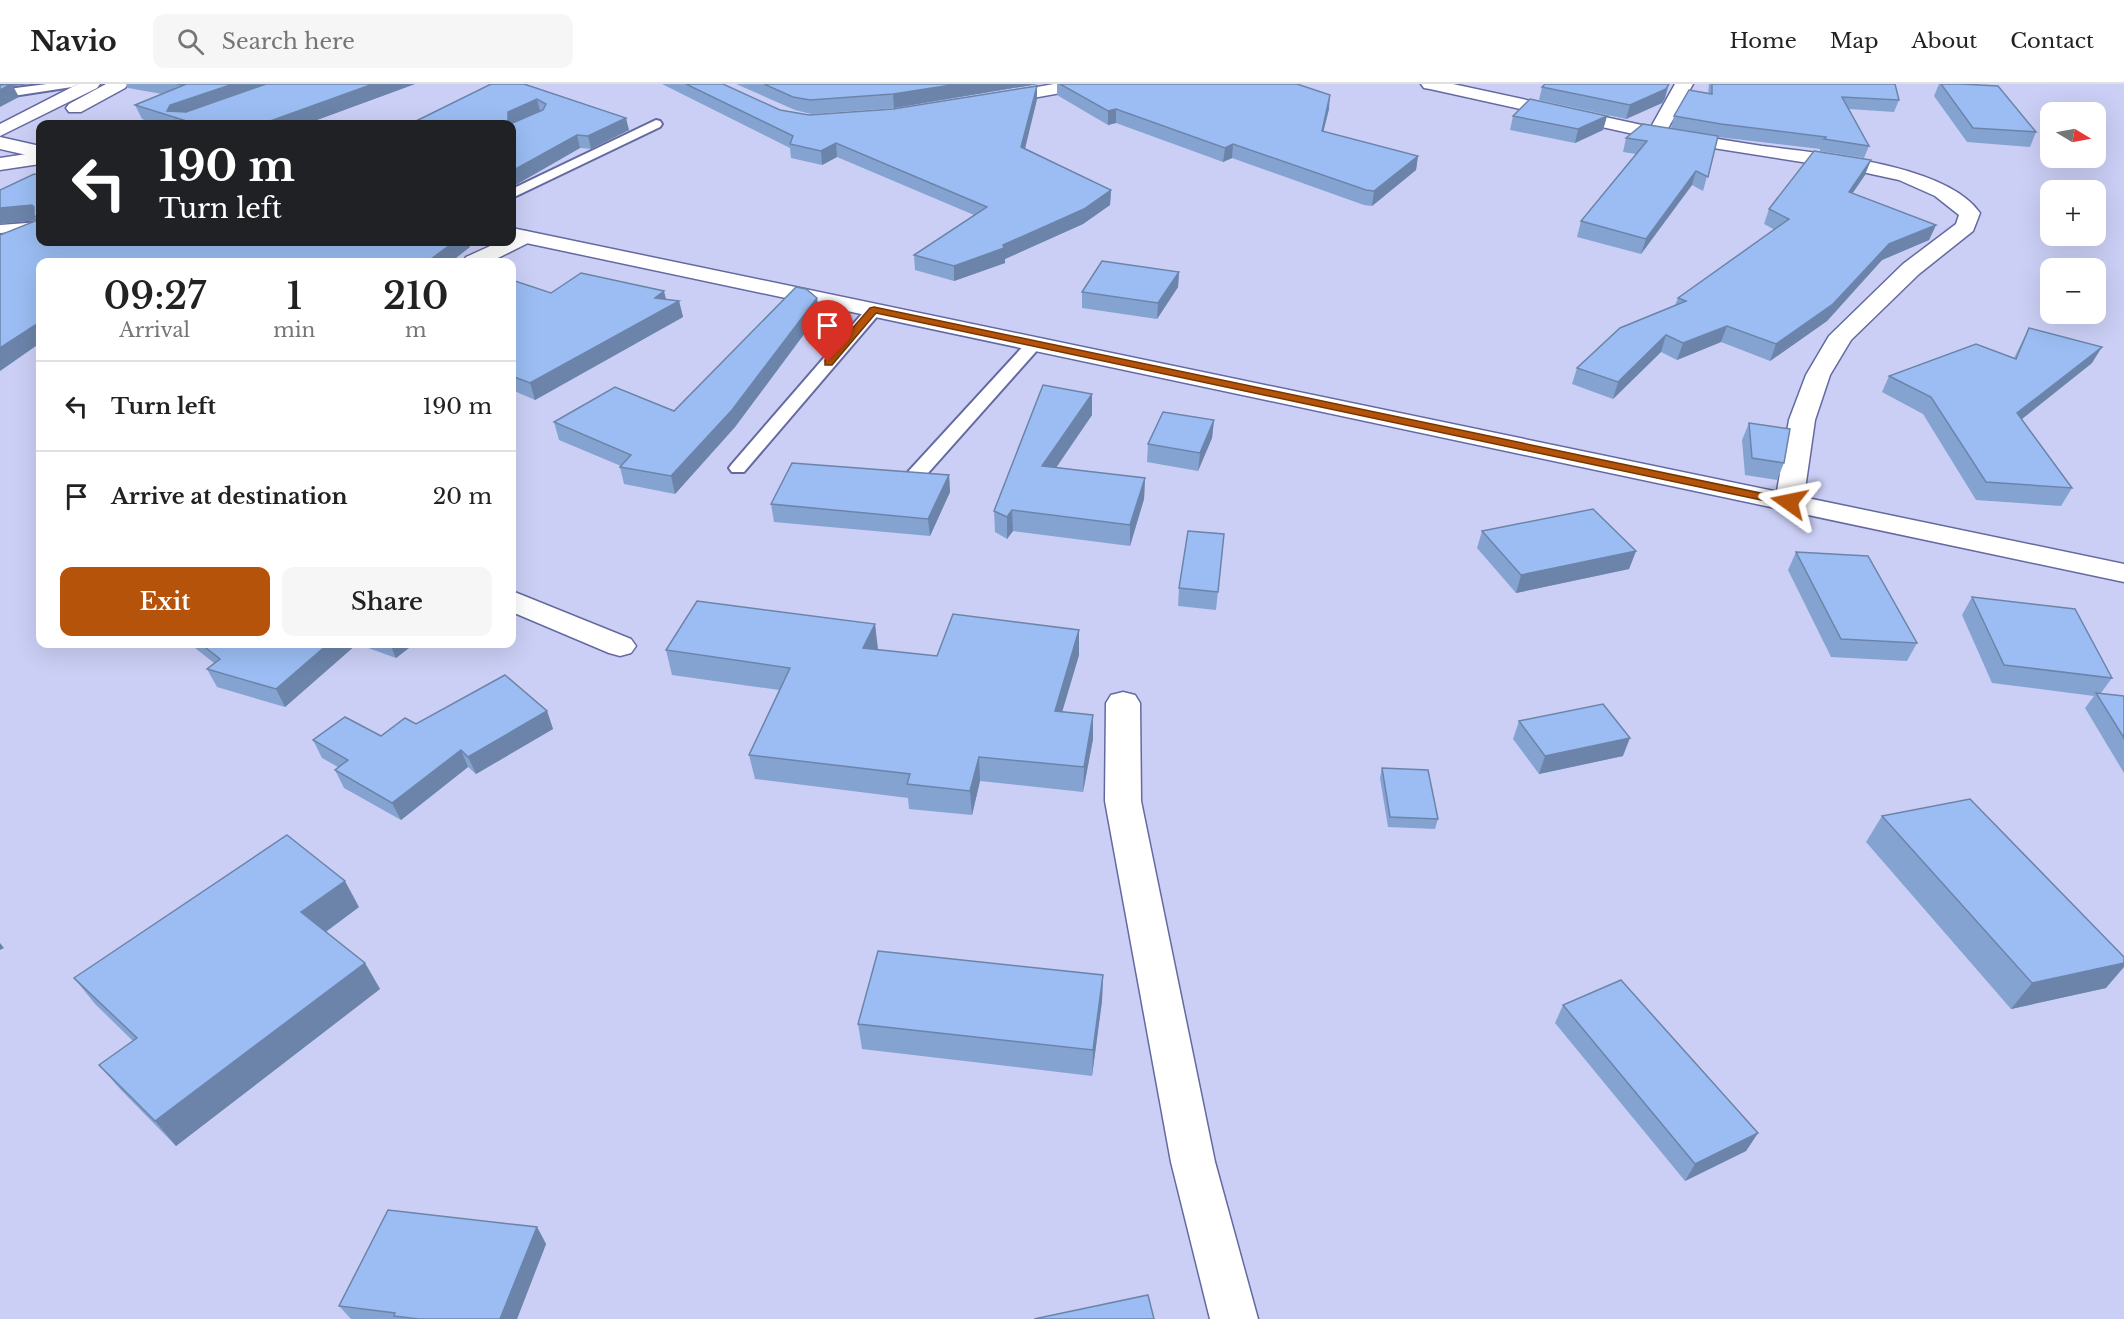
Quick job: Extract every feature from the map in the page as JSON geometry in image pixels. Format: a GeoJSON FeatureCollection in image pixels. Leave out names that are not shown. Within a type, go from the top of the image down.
{"type":"FeatureCollection","features":[{"type":"Feature","properties":{"kind":"street"},"geometry":{"type":"LineString","coordinates":[[2,133],[91,84]]}},
{"type":"Feature","properties":{"kind":"street"},"geometry":{"type":"LineString","coordinates":[[47,120],[71,96],[119,84]]}},
{"type":"Feature","properties":{"kind":"street"},"geometry":{"type":"LineString","coordinates":[[980,102],[1083,84]]}},
{"type":"Feature","properties":{"kind":"street"},"geometry":{"type":"LineString","coordinates":[[1430,84],[1656,134],[1853,164],[1905,176],[1942,192],[1970,213],[1966,227],[1911,269],[1841,336],[1818,375],[1802,420],[1789,502]]}},
{"type":"Feature","properties":{"kind":"street"},"geometry":{"type":"LineString","coordinates":[[1656,134],[1684,84]]}},
{"type":"Feature","properties":{"kind":"street"},"geometry":{"type":"LineString","coordinates":[[71,96],[80,120]]}},
{"type":"Feature","properties":{"kind":"street"},"geometry":{"type":"LineString","coordinates":[[2,133],[36,128]]}},
{"type":"Feature","properties":{"kind":"street"},"geometry":{"type":"LineString","coordinates":[[2,133],[36,150]]}},
{"type":"Feature","properties":{"kind":"street"},"geometry":{"type":"LineString","coordinates":[[0,164],[36,159]]}},
{"type":"Feature","properties":{"kind":"street"},"geometry":{"type":"LineString","coordinates":[[518,235],[2124,573]]}},
{"type":"Feature","properties":{"kind":"street"},"geometry":{"type":"LineString","coordinates":[[481,258],[500,246]]}},
{"type":"Feature","properties":{"kind":"street"},"geometry":{"type":"LineString","coordinates":[[516,603],[620,646]]}},
{"type":"Feature","properties":{"kind":"street"},"geometry":{"type":"LineString","coordinates":[[1123,703],[1123,801],[1193,1162],[1234,1319]]}},
{"type":"Feature","properties":{"kind":"lane"},"geometry":{"type":"LineString","coordinates":[[0,94],[71,96]]}},
{"type":"Feature","properties":{"kind":"lane"},"geometry":{"type":"LineString","coordinates":[[516,192],[656,124]]}},
{"type":"Feature","properties":{"kind":"lane"},"geometry":{"type":"LineString","coordinates":[[0,229],[36,226]]}},
{"type":"Feature","properties":{"kind":"lane"},"geometry":{"type":"LineString","coordinates":[[738,468],[874,310]]}},
{"type":"Feature","properties":{"kind":"lane"},"geometry":{"type":"LineString","coordinates":[[913,478],[1034,344]]}},
{"type":"Feature","properties":{"kind":"building"},"geometry":{"type":"Polygon","coordinates":[[[11,84],[0,90],[0,85],[11,84]]]}},
{"type":"Feature","properties":{"kind":"building"},"geometry":{"type":"Polygon","coordinates":[[[177,84],[233,84],[170,105],[167,111],[186,112],[266,84],[373,84],[273,120],[183,120],[135,105],[184,85],[177,84]]]}},
{"type":"Feature","properties":{"kind":"building"},"geometry":{"type":"Polygon","coordinates":[[[491,84],[524,84],[626,118],[588,136],[577,135],[516,169],[516,121],[543,110],[546,104],[537,99],[508,112],[508,120],[418,120],[491,84]]]}},
{"type":"Feature","properties":{"kind":"building"},"geometry":{"type":"Polygon","coordinates":[[[686,84],[723,84],[780,110],[809,115],[893,109],[1037,86],[1021,147],[1111,190],[1084,209],[1003,245],[1004,248],[954,266],[914,255],[987,207],[836,143],[821,151],[790,144],[793,136],[686,84]]]}},
{"type":"Feature","properties":{"kind":"building"},"geometry":{"type":"Polygon","coordinates":[[[764,84],[958,84],[893,94],[810,100],[793,97],[764,84]]]}},
{"type":"Feature","properties":{"kind":"building"},"geometry":{"type":"Polygon","coordinates":[[[1060,84],[1297,84],[1330,95],[1322,131],[1418,156],[1374,191],[1366,190],[1233,144],[1225,148],[1116,109],[1108,111],[1060,84]]]}},
{"type":"Feature","properties":{"kind":"building"},"geometry":{"type":"Polygon","coordinates":[[[1545,84],[1669,84],[1666,89],[1630,105],[1542,87],[1545,84]]]}},
{"type":"Feature","properties":{"kind":"building"},"geometry":{"type":"Polygon","coordinates":[[[1712,84],[1895,84],[1899,100],[1842,97],[1869,146],[1824,139],[1826,137],[1674,116],[1689,90],[1712,94],[1712,84]]]}},
{"type":"Feature","properties":{"kind":"building"},"geometry":{"type":"Polygon","coordinates":[[[1941,84],[1998,86],[2036,132],[1973,128],[1941,84]]]}},
{"type":"Feature","properties":{"kind":"building"},"geometry":{"type":"Polygon","coordinates":[[[1530,99],[1607,116],[1578,129],[1513,116],[1530,99]]]}},
{"type":"Feature","properties":{"kind":"building"},"geometry":{"type":"Polygon","coordinates":[[[1643,124],[1718,136],[1708,177],[1696,171],[1646,239],[1581,221],[1647,141],[1626,138],[1643,124]]]}},
{"type":"Feature","properties":{"kind":"building"},"geometry":{"type":"Polygon","coordinates":[[[1814,151],[1871,160],[1849,192],[1936,225],[1889,244],[1833,304],[1776,344],[1727,326],[1683,343],[1666,335],[1618,382],[1577,368],[1620,328],[1686,301],[1678,298],[1789,219],[1769,209],[1814,151]]]}},
{"type":"Feature","properties":{"kind":"building"},"geometry":{"type":"Polygon","coordinates":[[[36,174],[36,216],[32,205],[0,208],[0,190],[36,174]]]}},
{"type":"Feature","properties":{"kind":"building"},"geometry":{"type":"Polygon","coordinates":[[[36,221],[36,246],[449,246],[432,258],[36,258],[36,325],[0,348],[0,235],[36,221]]]}},
{"type":"Feature","properties":{"kind":"building"},"geometry":{"type":"Polygon","coordinates":[[[1102,261],[1179,272],[1158,303],[1082,292],[1102,261]]]}},
{"type":"Feature","properties":{"kind":"building"},"geometry":{"type":"Polygon","coordinates":[[[581,273],[664,291],[655,298],[679,301],[530,383],[516,378],[516,281],[551,293],[581,273]]]}},
{"type":"Feature","properties":{"kind":"building"},"geometry":{"type":"Polygon","coordinates":[[[796,287],[806,289],[817,298],[732,410],[671,476],[620,467],[631,455],[554,422],[615,387],[674,411],[796,287]]]}},
{"type":"Feature","properties":{"kind":"building"},"geometry":{"type":"Polygon","coordinates":[[[2029,328],[2102,347],[2017,413],[2072,488],[1986,482],[1931,397],[1889,376],[1976,344],[2016,359],[2029,328]]]}},
{"type":"Feature","properties":{"kind":"building"},"geometry":{"type":"Polygon","coordinates":[[[1043,385],[1092,394],[1042,466],[1145,478],[1130,525],[1012,510],[1007,517],[994,511],[1043,385]]]}},
{"type":"Feature","properties":{"kind":"building"},"geometry":{"type":"Polygon","coordinates":[[[1163,412],[1214,420],[1200,453],[1148,444],[1163,412]]]}},
{"type":"Feature","properties":{"kind":"building"},"geometry":{"type":"Polygon","coordinates":[[[1749,423],[1790,429],[1784,463],[1752,458],[1749,423]]]}},
{"type":"Feature","properties":{"kind":"building"},"geometry":{"type":"Polygon","coordinates":[[[792,463],[949,475],[928,519],[771,504],[792,463]]]}},
{"type":"Feature","properties":{"kind":"building"},"geometry":{"type":"Polygon","coordinates":[[[1593,509],[1636,551],[1521,575],[1482,531],[1593,509]]]}},
{"type":"Feature","properties":{"kind":"building"},"geometry":{"type":"Polygon","coordinates":[[[1188,531],[1224,534],[1218,592],[1179,588],[1188,531]]]}},
{"type":"Feature","properties":{"kind":"building"},"geometry":{"type":"Polygon","coordinates":[[[1796,552],[1868,556],[1917,643],[1841,639],[1796,552]]]}},
{"type":"Feature","properties":{"kind":"building"},"geometry":{"type":"Polygon","coordinates":[[[1972,597],[2075,609],[2112,678],[2004,665],[1972,597]]]}},
{"type":"Feature","properties":{"kind":"building"},"geometry":{"type":"Polygon","coordinates":[[[697,601],[875,624],[863,648],[937,656],[953,614],[1079,630],[1055,711],[1093,715],[1084,767],[979,757],[970,791],[907,784],[910,774],[749,755],[790,668],[666,650],[697,601]]]}},
{"type":"Feature","properties":{"kind":"building"},"geometry":{"type":"Polygon","coordinates":[[[206,648],[323,648],[276,689],[207,669],[220,659],[206,648]]]}},
{"type":"Feature","properties":{"kind":"building"},"geometry":{"type":"Polygon","coordinates":[[[505,675],[547,711],[468,757],[461,750],[392,803],[335,770],[348,760],[313,740],[345,717],[381,736],[405,718],[416,724],[505,675]]]}},
{"type":"Feature","properties":{"kind":"building"},"geometry":{"type":"Polygon","coordinates":[[[2096,693],[2124,696],[2124,738],[2096,693]]]}},
{"type":"Feature","properties":{"kind":"building"},"geometry":{"type":"Polygon","coordinates":[[[1603,704],[1630,738],[1545,756],[1519,721],[1603,704]]]}},
{"type":"Feature","properties":{"kind":"building"},"geometry":{"type":"Polygon","coordinates":[[[1382,768],[1428,770],[1438,819],[1390,817],[1382,768]]]}},
{"type":"Feature","properties":{"kind":"building"},"geometry":{"type":"Polygon","coordinates":[[[1970,799],[2124,957],[2124,963],[2032,983],[1882,816],[1970,799]]]}},
{"type":"Feature","properties":{"kind":"building"},"geometry":{"type":"Polygon","coordinates":[[[287,835],[345,881],[301,912],[365,963],[155,1121],[99,1065],[137,1038],[74,978],[287,835]]]}},
{"type":"Feature","properties":{"kind":"building"},"geometry":{"type":"Polygon","coordinates":[[[878,951],[1103,975],[1093,1050],[858,1024],[878,951]]]}},
{"type":"Feature","properties":{"kind":"building"},"geometry":{"type":"Polygon","coordinates":[[[1621,980],[1758,1133],[1695,1164],[1563,1005],[1621,980]]]}},
{"type":"Feature","properties":{"kind":"building"},"geometry":{"type":"Polygon","coordinates":[[[388,1210],[537,1227],[500,1319],[419,1319],[394,1316],[395,1313],[339,1306],[388,1210]]]}},
{"type":"Feature","properties":{"kind":"building"},"geometry":{"type":"Polygon","coordinates":[[[1148,1295],[1154,1319],[1034,1319],[1148,1295]]]}},
{"type":"Feature","properties":{"kind":"route"},"geometry":{"type":"LineString","coordinates":[[828,362],[874,310],[1789,502]]}}]}
